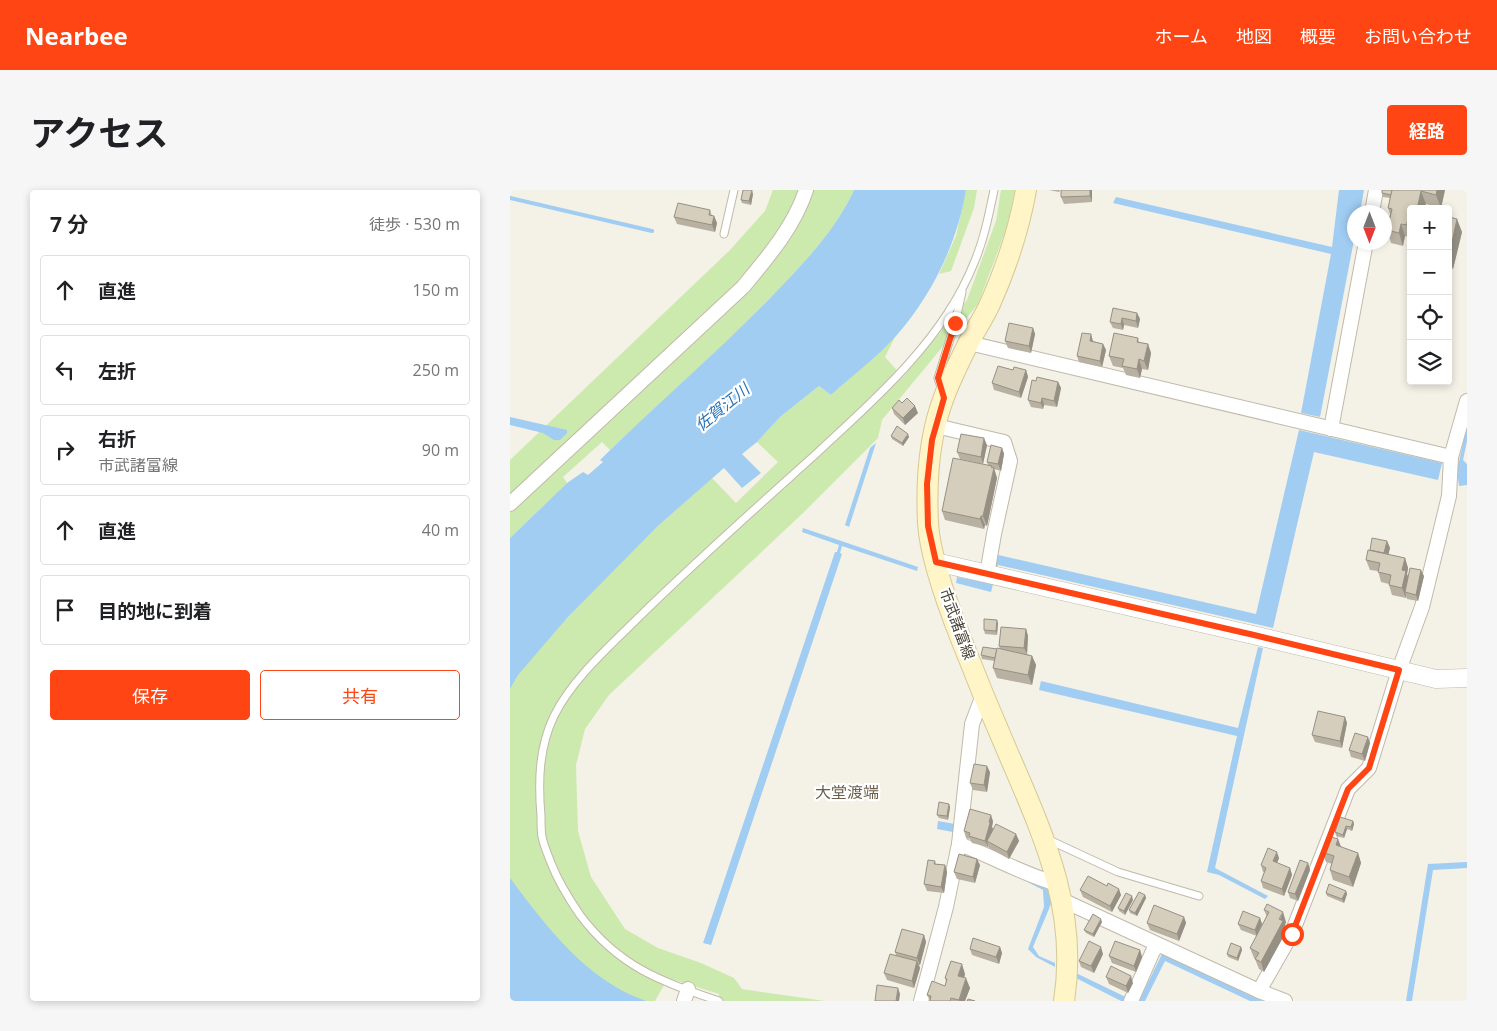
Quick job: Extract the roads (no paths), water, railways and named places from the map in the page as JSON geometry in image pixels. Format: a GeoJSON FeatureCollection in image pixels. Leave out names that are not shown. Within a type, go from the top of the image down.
{"type":"FeatureCollection","features":[{"type":"Feature","properties":{"kind":"main road","name":"市武諸富線"},"geometry":{"type":"LineString","coordinates":[[1026,190],[1006,266],[990,306],[969,343],[944,398],[932,440],[927,484],[928,526],[949,608],[1044,838],[1060,892],[1068,960],[1064,1001]]}},
{"type":"Feature","properties":{"kind":"street"},"geometry":{"type":"LineString","coordinates":[[510,504],[743,287],[764,262],[786,230],[806,190]]}},
{"type":"Feature","properties":{"kind":"street"},"geometry":{"type":"LineString","coordinates":[[1373,205],[1376,190]]}},
{"type":"Feature","properties":{"kind":"street"},"geometry":{"type":"LineString","coordinates":[[1331,430],[1365,250]]}},
{"type":"Feature","properties":{"kind":"street"},"geometry":{"type":"LineString","coordinates":[[969,343],[1451,457]]}},
{"type":"Feature","properties":{"kind":"street"},"geometry":{"type":"LineString","coordinates":[[1259,991],[1292,934],[1348,789],[1369,768],[1399,670],[1422,607],[1449,496],[1451,457],[1467,401]]}},
{"type":"Feature","properties":{"kind":"street"},"geometry":{"type":"LineString","coordinates":[[936,426],[1004,442],[1010,461],[994,534],[993,575]]}},
{"type":"Feature","properties":{"kind":"street"},"geometry":{"type":"LineString","coordinates":[[936,562],[1436,679],[1467,678]]}},
{"type":"Feature","properties":{"kind":"street"},"geometry":{"type":"LineString","coordinates":[[921,1001],[946,907],[958,844],[972,724],[984,695]]}},
{"type":"Feature","properties":{"kind":"street"},"geometry":{"type":"LineString","coordinates":[[958,844],[1038,879],[1158,945],[1285,1001]]}},
{"type":"Feature","properties":{"kind":"street"},"geometry":{"type":"LineString","coordinates":[[1132,999],[1153,951],[1158,945]]}},
{"type":"Feature","properties":{"kind":"lane"},"geometry":{"type":"LineString","coordinates":[[724,234],[734,190]]}},
{"type":"Feature","properties":{"kind":"lane"},"geometry":{"type":"LineString","coordinates":[[719,1001],[686,995],[612,951],[593,933],[572,903],[554,870],[542,837],[539,800],[540,766],[546,737],[555,714],[572,688],[606,650],[652,604],[867,407],[924,345],[963,287],[975,262],[987,223],[994,190]]}},
{"type":"Feature","properties":{"kind":"lane"},"geometry":{"type":"LineString","coordinates":[[944,398],[938,378],[955,323],[963,287]]}},
{"type":"Feature","properties":{"kind":"lane"},"geometry":{"type":"LineString","coordinates":[[1044,838],[1118,872],[1199,896]]}},
{"type":"Feature","properties":{"kind":"water","name":"佐賀江川"},"geometry":{"type":"Polygon","coordinates":[[[854,190],[966,190],[962,210],[949,249],[932,286],[921,303],[889,344],[831,395],[819,386],[780,417],[757,442],[742,454],[761,473],[742,488],[724,468],[659,525],[567,618],[518,675],[510,689],[510,538],[567,483],[583,472],[588,475],[603,462],[600,460],[752,316],[818,246],[847,205],[854,190]]]}},
{"type":"Feature","properties":{"kind":"water"},"geometry":{"type":"Polygon","coordinates":[[[1339,190],[1364,190],[1361,205],[1347,205],[1347,250],[1352,250],[1320,417],[1301,413],[1331,254],[1113,203],[1116,197],[1332,247],[1339,190]]]}},
{"type":"Feature","properties":{"kind":"water"},"geometry":{"type":"Polygon","coordinates":[[[510,417],[567,430],[567,433],[560,440],[554,440],[543,433],[510,425],[510,417]]]}},
{"type":"Feature","properties":{"kind":"water"},"geometry":{"type":"Polygon","coordinates":[[[1467,426],[1467,441],[1463,460],[1467,464],[1467,485],[1459,486],[1457,470],[1467,426]]]}},
{"type":"Feature","properties":{"kind":"water"},"geometry":{"type":"Polygon","coordinates":[[[1299,430],[1442,463],[1438,480],[1314,452],[1273,628],[998,565],[991,592],[956,583],[957,577],[988,583],[994,554],[1256,614],[1299,430]]]}},
{"type":"Feature","properties":{"kind":"water"},"geometry":{"type":"Polygon","coordinates":[[[876,443],[849,527],[845,525],[870,448],[876,443]]]}},
{"type":"Feature","properties":{"kind":"water"},"geometry":{"type":"Polygon","coordinates":[[[803,528],[918,567],[917,571],[842,546],[840,553],[842,554],[711,945],[703,943],[835,552],[837,552],[839,545],[802,532],[803,528]]]}},
{"type":"Feature","properties":{"kind":"water"},"geometry":{"type":"Polygon","coordinates":[[[1258,647],[1263,648],[1215,868],[1268,896],[1265,899],[1219,875],[1207,872],[1237,736],[1039,690],[1041,681],[1238,728],[1258,647]]]}},
{"type":"Feature","properties":{"kind":"water"},"geometry":{"type":"Polygon","coordinates":[[[938,821],[955,824],[953,832],[937,829],[938,821]]]}},
{"type":"Feature","properties":{"kind":"water"},"geometry":{"type":"Polygon","coordinates":[[[1467,862],[1467,868],[1433,870],[1412,1001],[1406,1001],[1428,864],[1467,862]]]}},
{"type":"Feature","properties":{"kind":"water"},"geometry":{"type":"Polygon","coordinates":[[[1014,872],[1049,890],[1051,904],[1033,947],[1039,956],[1055,963],[1055,967],[1036,957],[1028,949],[1044,907],[1043,890],[1012,874],[1014,872]]]}},
{"type":"Feature","properties":{"kind":"water"},"geometry":{"type":"Polygon","coordinates":[[[510,878],[538,915],[569,950],[605,980],[625,992],[646,1001],[510,1001],[510,878]]]}},
{"type":"Feature","properties":{"kind":"water"},"geometry":{"type":"Polygon","coordinates":[[[1162,954],[1262,1001],[1250,1001],[1165,961],[1145,1001],[1139,1001],[1162,954]]]}},
{"type":"Feature","properties":{"kind":"water"},"geometry":{"type":"Polygon","coordinates":[[[1076,973],[1134,1001],[1121,1001],[1076,978],[1076,973]]]}},
{"type":"Feature","properties":{"kind":"waterway"},"geometry":{"type":"LineString","coordinates":[[510,198],[652,231]]}},
{"type":"Feature","properties":{"kind":"district","name":"大堂渡端"},"geometry":{"type":"Point","coordinates":[847,792]}}]}
